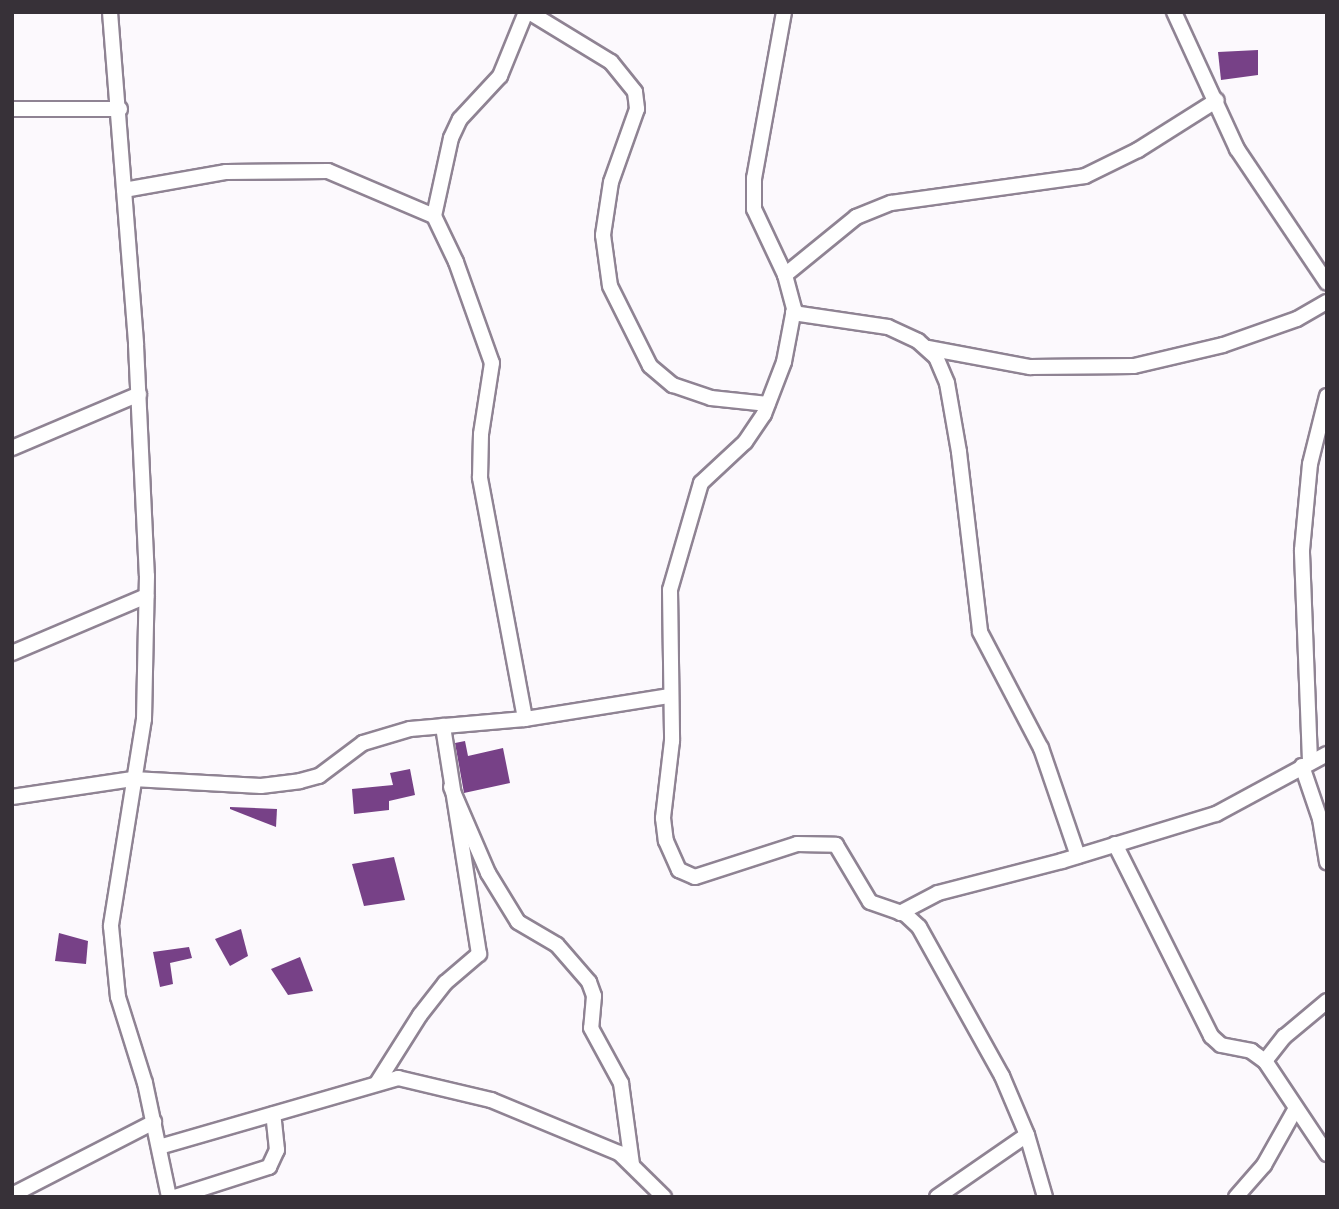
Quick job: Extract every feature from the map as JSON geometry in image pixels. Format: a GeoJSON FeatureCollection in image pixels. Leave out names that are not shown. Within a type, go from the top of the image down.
{"type":"FeatureCollection","features":[{"type":"Feature","properties":{"kind":"street"},"geometry":{"type":"LineString","coordinates":[[110,12],[120,109],[139,394],[146,596],[144,719],[111,926],[118,997],[154,1122],[169,1197]]}},
{"type":"Feature","properties":{"kind":"street"},"geometry":{"type":"LineString","coordinates":[[525,719],[480,478],[481,434],[492,363],[456,262],[433,216],[450,138],[460,119],[500,76],[527,12],[611,62],[635,92],[638,109],[611,182],[603,235],[610,286],[650,366],[673,385],[711,398],[768,404]]}},
{"type":"Feature","properties":{"kind":"street"},"geometry":{"type":"LineString","coordinates":[[784,12],[754,178],[754,209],[785,275],[793,313],[784,362],[768,404],[745,442],[701,484],[670,590],[669,696],[672,741],[663,818],[666,841],[679,870],[695,877],[797,844],[819,841],[836,845],[870,902],[900,913],[919,927],[1002,1076],[1027,1135],[1045,1197]]}},
{"type":"Feature","properties":{"kind":"street"},"geometry":{"type":"LineString","coordinates":[[1174,12],[1217,100],[1237,149],[1326,280]]}},
{"type":"Feature","properties":{"kind":"street"},"geometry":{"type":"LineString","coordinates":[[785,275],[856,217],[891,203],[1085,176],[1138,150],[1217,100]]}},
{"type":"Feature","properties":{"kind":"street"},"geometry":{"type":"LineString","coordinates":[[12,108],[120,109]]}},
{"type":"Feature","properties":{"kind":"street"},"geometry":{"type":"LineString","coordinates":[[124,190],[226,172],[328,171],[433,216]]}},
{"type":"Feature","properties":{"kind":"street"},"geometry":{"type":"LineString","coordinates":[[926,348],[1030,367],[1134,366],[1223,345],[1297,319],[1327,302]]}},
{"type":"Feature","properties":{"kind":"street"},"geometry":{"type":"LineString","coordinates":[[793,313],[888,327],[926,348],[936,357],[947,383],[979,632],[1041,748],[1078,856]]}},
{"type":"Feature","properties":{"kind":"street"},"geometry":{"type":"LineString","coordinates":[[12,448],[139,394]]}},
{"type":"Feature","properties":{"kind":"street"},"geometry":{"type":"LineString","coordinates":[[1327,396],[1310,464],[1302,551],[1306,764],[1320,819],[1327,862]]}},
{"type":"Feature","properties":{"kind":"street"},"geometry":{"type":"LineString","coordinates":[[12,653],[146,596]]}},
{"type":"Feature","properties":{"kind":"street"},"geometry":{"type":"LineString","coordinates":[[12,797],[133,779],[261,786],[300,781],[319,776],[363,743],[443,726],[525,719],[669,696]]}},
{"type":"Feature","properties":{"kind":"street"},"geometry":{"type":"LineString","coordinates":[[377,1083],[420,1015],[445,983],[479,954],[443,726]]}},
{"type":"Feature","properties":{"kind":"street"},"geometry":{"type":"LineString","coordinates":[[900,913],[938,893],[1078,856],[1216,814],[1327,754]]}},
{"type":"Feature","properties":{"kind":"street"},"geometry":{"type":"LineString","coordinates":[[451,786],[488,873],[510,912],[527,929],[557,945],[589,982],[593,996],[591,1028],[621,1083],[632,1164]]}},
{"type":"Feature","properties":{"kind":"street"},"geometry":{"type":"LineString","coordinates":[[1115,844],[1211,1036],[1221,1045],[1251,1051],[1265,1061],[1327,1154]]}},
{"type":"Feature","properties":{"kind":"street"},"geometry":{"type":"LineString","coordinates":[[1265,1061],[1284,1037],[1327,1001]]}},
{"type":"Feature","properties":{"kind":"street"},"geometry":{"type":"LineString","coordinates":[[159,1147],[377,1083],[413,1079],[491,1100],[619,1153],[664,1197]]}},
{"type":"Feature","properties":{"kind":"street"},"geometry":{"type":"LineString","coordinates":[[1237,1197],[1264,1165],[1296,1108]]}},
{"type":"Feature","properties":{"kind":"street"},"geometry":{"type":"LineString","coordinates":[[175,1197],[269,1167],[277,1150],[273,1114]]}},
{"type":"Feature","properties":{"kind":"street"},"geometry":{"type":"LineString","coordinates":[[12,1195],[154,1122]]}},
{"type":"Feature","properties":{"kind":"street"},"geometry":{"type":"LineString","coordinates":[[937,1197],[1027,1135]]}},
{"type":"Feature","properties":{"kind":"building"},"geometry":{"type":"Polygon","coordinates":[[[1258,50],[1258,75],[1221,80],[1218,52],[1258,50]]]}},
{"type":"Feature","properties":{"kind":"building"},"geometry":{"type":"Polygon","coordinates":[[[465,741],[468,756],[503,748],[510,783],[464,793],[455,743],[465,741]]]}},
{"type":"Feature","properties":{"kind":"building"},"geometry":{"type":"Polygon","coordinates":[[[410,769],[415,795],[389,801],[389,810],[354,814],[352,789],[393,785],[390,773],[410,769]]]}},
{"type":"Feature","properties":{"kind":"building"},"geometry":{"type":"Polygon","coordinates":[[[230,809],[277,809],[276,827],[230,809]]]}},
{"type":"Feature","properties":{"kind":"building"},"geometry":{"type":"Polygon","coordinates":[[[394,857],[405,900],[364,906],[352,864],[394,857]]]}},
{"type":"Feature","properties":{"kind":"building"},"geometry":{"type":"Polygon","coordinates":[[[241,929],[248,956],[230,966],[215,939],[241,929]]]}},
{"type":"Feature","properties":{"kind":"building"},"geometry":{"type":"Polygon","coordinates":[[[59,933],[88,941],[86,964],[55,961],[59,933]]]}},
{"type":"Feature","properties":{"kind":"building"},"geometry":{"type":"Polygon","coordinates":[[[189,947],[192,958],[170,963],[173,984],[160,987],[153,952],[189,947]]]}},
{"type":"Feature","properties":{"kind":"building"},"geometry":{"type":"Polygon","coordinates":[[[300,957],[313,991],[288,995],[271,969],[300,957]]]}}]}
